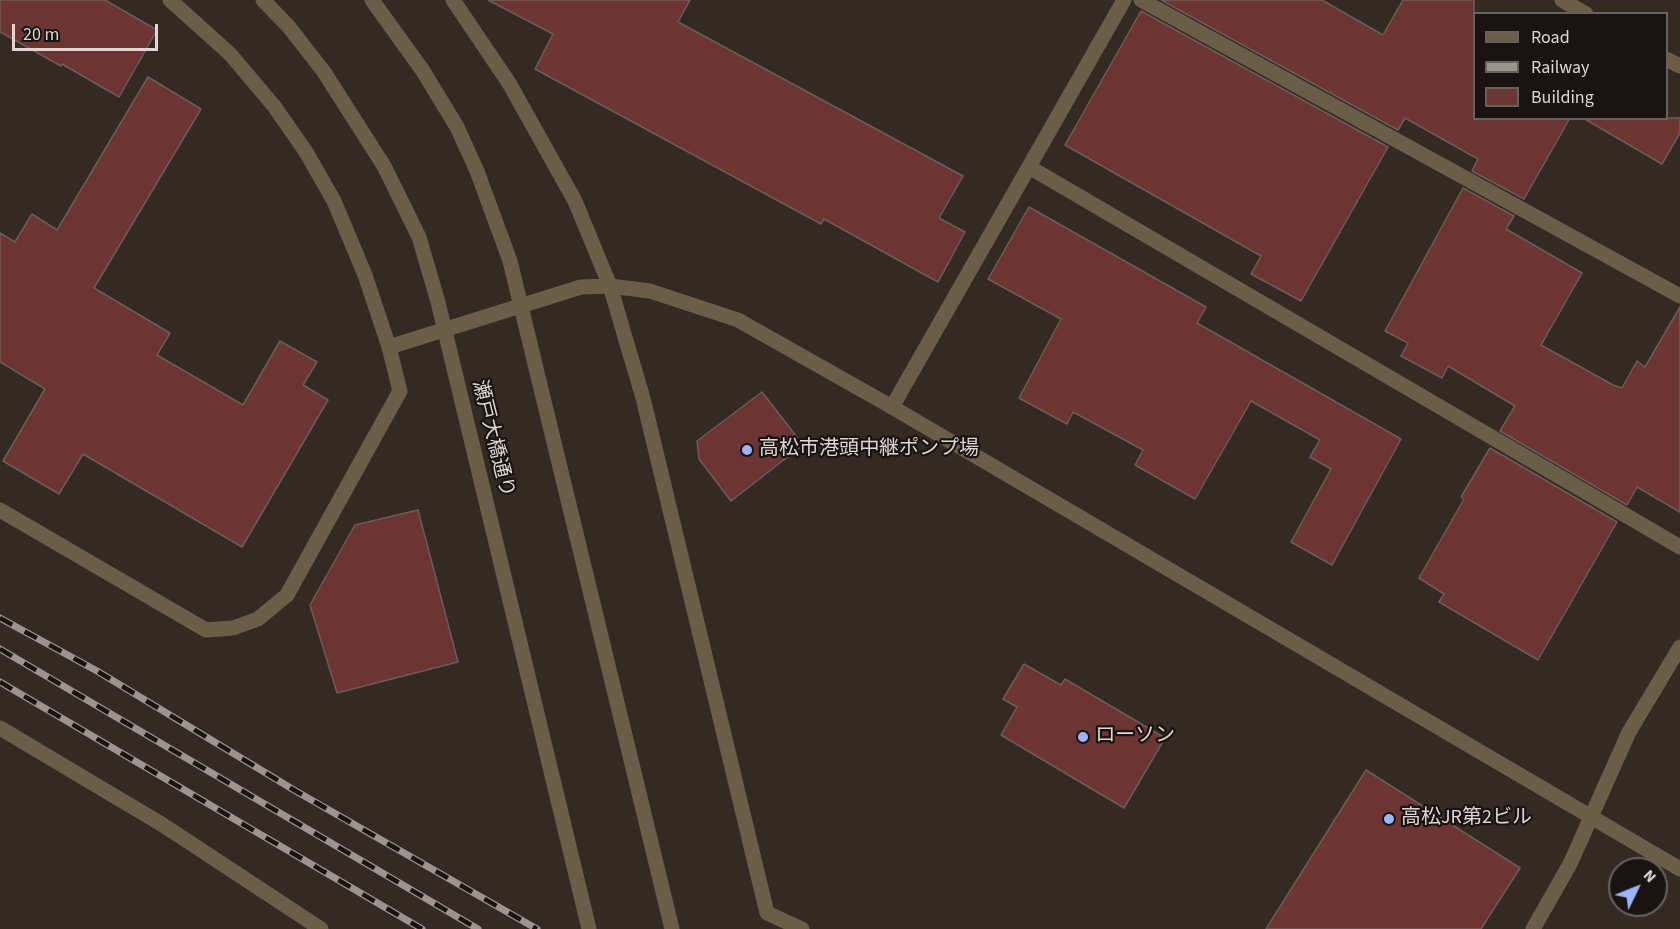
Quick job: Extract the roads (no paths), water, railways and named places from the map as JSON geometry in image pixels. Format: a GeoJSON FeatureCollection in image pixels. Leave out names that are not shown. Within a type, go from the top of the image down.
{"type":"FeatureCollection","features":[{"type":"Feature","properties":{"kind":"street"},"geometry":{"type":"LineString","coordinates":[[0,510],[206,630],[233,628],[258,619],[287,595],[400,391],[389,347],[364,275],[334,201],[306,152],[274,106],[230,54],[170,0]]}},
{"type":"Feature","properties":{"kind":"street","name":"瀬戸大橋通り"},"geometry":{"type":"LineString","coordinates":[[263,0],[289,27],[324,72],[384,166],[419,237],[438,302],[589,929]]}},
{"type":"Feature","properties":{"kind":"street"},"geometry":{"type":"LineString","coordinates":[[372,0],[423,71],[457,127],[477,171],[510,261],[672,929]]}},
{"type":"Feature","properties":{"kind":"street"},"geometry":{"type":"LineString","coordinates":[[453,0],[509,83],[576,201],[610,286],[644,398],[767,913],[802,929]]}},
{"type":"Feature","properties":{"kind":"street"},"geometry":{"type":"LineString","coordinates":[[892,407],[1124,0]]}},
{"type":"Feature","properties":{"kind":"street"},"geometry":{"type":"LineString","coordinates":[[1142,0],[1680,296]]}},
{"type":"Feature","properties":{"kind":"street"},"geometry":{"type":"LineString","coordinates":[[1562,0],[1583,12]]}},
{"type":"Feature","properties":{"kind":"street"},"geometry":{"type":"LineString","coordinates":[[1029,167],[1680,547]]}},
{"type":"Feature","properties":{"kind":"street"},"geometry":{"type":"LineString","coordinates":[[389,347],[580,287],[610,286],[650,291],[738,320],[892,407],[1680,869]]}},
{"type":"Feature","properties":{"kind":"street"},"geometry":{"type":"LineString","coordinates":[[1533,929],[1570,864],[1629,732],[1680,647]]}},
{"type":"Feature","properties":{"kind":"street"},"geometry":{"type":"LineString","coordinates":[[0,728],[163,825],[321,929]]}},
{"type":"Feature","properties":{"kind":"railway"},"geometry":{"type":"LineString","coordinates":[[0,618],[97,671],[294,790],[537,929]]}},
{"type":"Feature","properties":{"kind":"railway"},"geometry":{"type":"LineString","coordinates":[[0,649],[478,929]]}},
{"type":"Feature","properties":{"kind":"railway"},"geometry":{"type":"LineString","coordinates":[[0,682],[422,929]]}},
{"type":"Feature","properties":{"kind":"place","name":"高松市港頭中継ポンプ場"},"geometry":{"type":"Point","coordinates":[747,450]}},
{"type":"Feature","properties":{"kind":"place","name":"ローソン"},"geometry":{"type":"Point","coordinates":[1083,737]}},
{"type":"Feature","properties":{"kind":"place","name":"高松JR第2ビル"},"geometry":{"type":"Point","coordinates":[1389,819]}}]}
